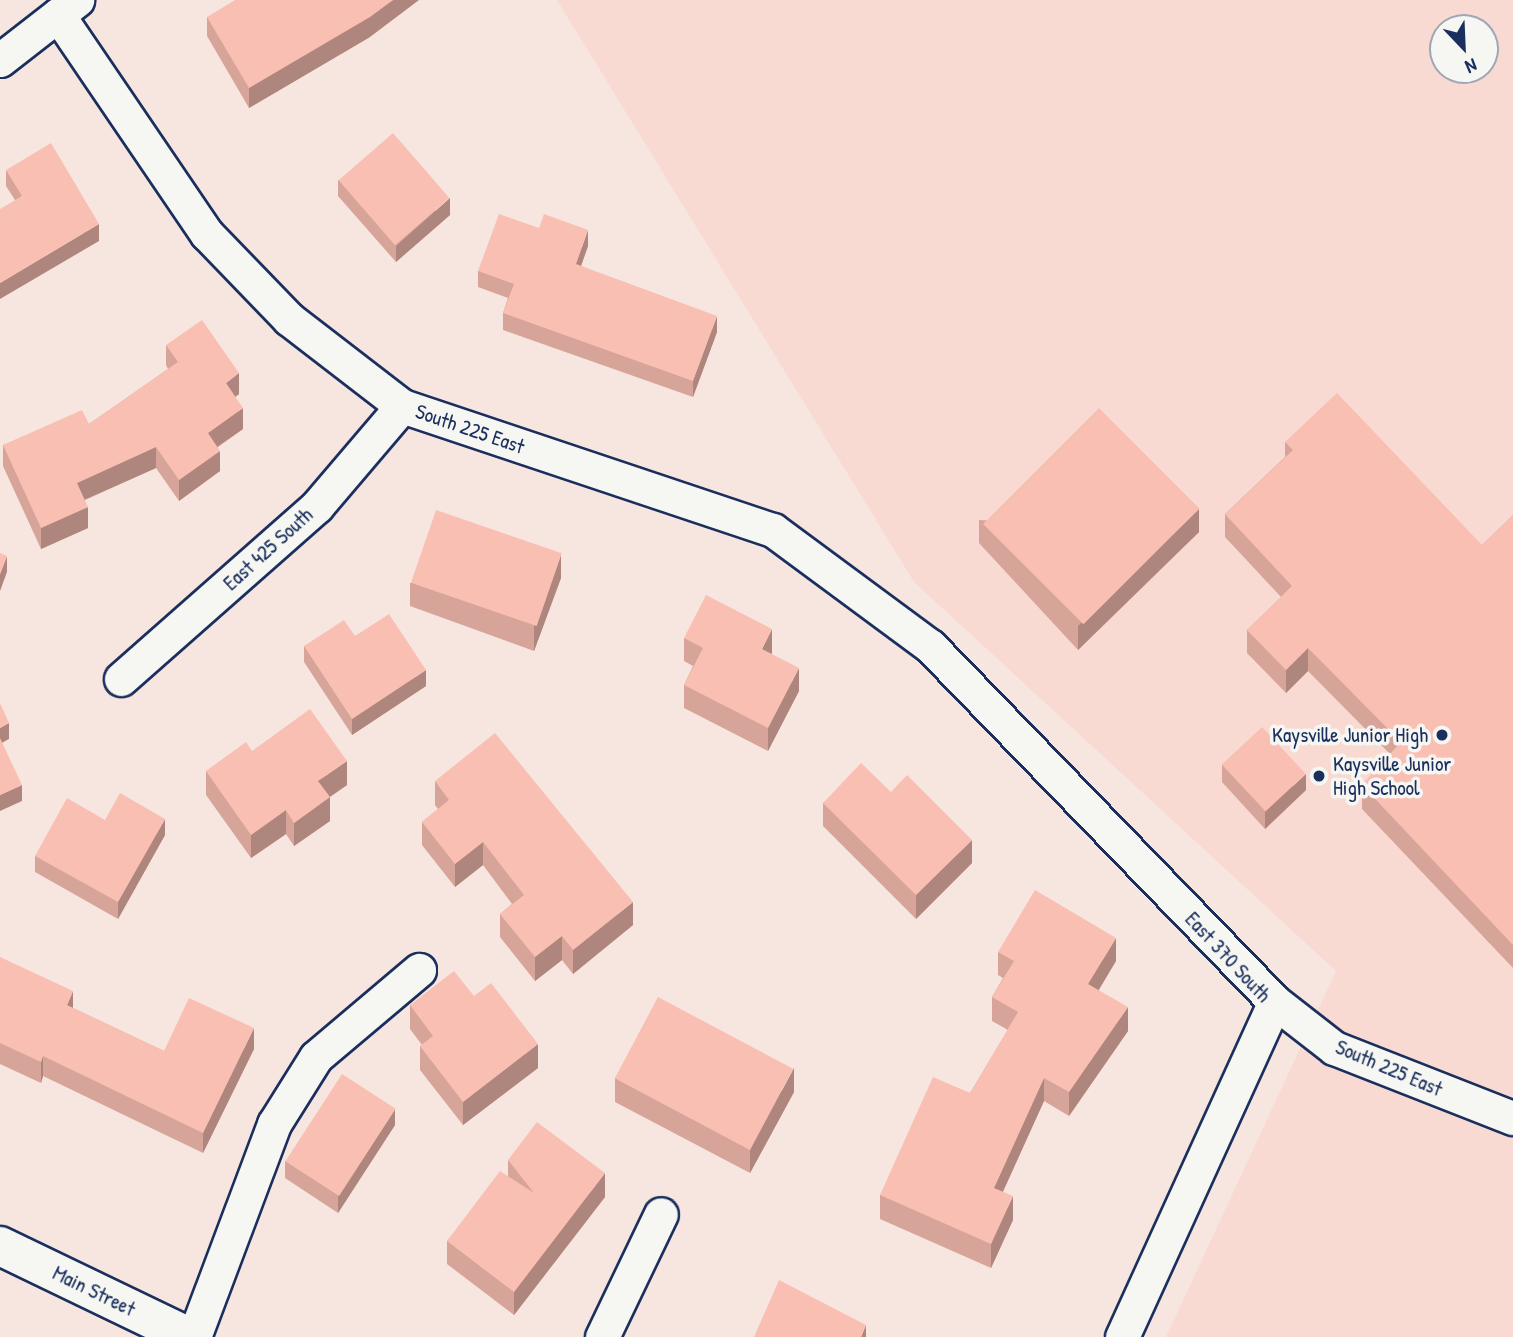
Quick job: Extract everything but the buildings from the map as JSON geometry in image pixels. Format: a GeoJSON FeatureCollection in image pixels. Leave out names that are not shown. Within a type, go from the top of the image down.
{"type":"FeatureCollection","features":[{"type":"Feature","properties":{"kind":"main road","name":"Main Street"},"geometry":{"type":"LineString","coordinates":[[0,1246],[191,1337]]}},
{"type":"Feature","properties":{"kind":"street"},"geometry":{"type":"LineString","coordinates":[[0,60],[67,7]]}},
{"type":"Feature","properties":{"kind":"street","name":"South 225 East"},"geometry":{"type":"LineString","coordinates":[[67,7],[207,234],[289,319],[402,406],[773,530],[930,646]]}},
{"type":"Feature","properties":{"kind":"street","name":"East 425 South"},"geometry":{"type":"LineString","coordinates":[[121,679],[317,506],[402,406]]}},
{"type":"Feature","properties":{"kind":"street","name":"East 370 South"},"geometry":{"type":"LineString","coordinates":[[930,646],[1275,1002],[1122,1337]]}},
{"type":"Feature","properties":{"kind":"street"},"geometry":{"type":"LineString","coordinates":[[191,1337],[274,1124],[316,1057],[419,970]]}},
{"type":"Feature","properties":{"kind":"street","name":"South 225 East"},"geometry":{"type":"LineString","coordinates":[[1275,1002],[1334,1048],[1513,1118]]}},
{"type":"Feature","properties":{"kind":"street"},"geometry":{"type":"LineString","coordinates":[[601,1337],[661,1214]]}},
{"type":"Feature","properties":{"kind":"shaded area","name":"Kaysville Junior High School"},"geometry":{"type":"Polygon","coordinates":[[[557,0],[1513,0],[1513,1337],[1166,1337],[1336,971],[914,582],[557,0]]]}},
{"type":"Feature","properties":{"kind":"place","name":"Kaysville Junior High"},"geometry":{"type":"Point","coordinates":[1442,735]}},
{"type":"Feature","properties":{"kind":"place","name":"Kaysville Junior High School"},"geometry":{"type":"Point","coordinates":[1319,776]}}]}
